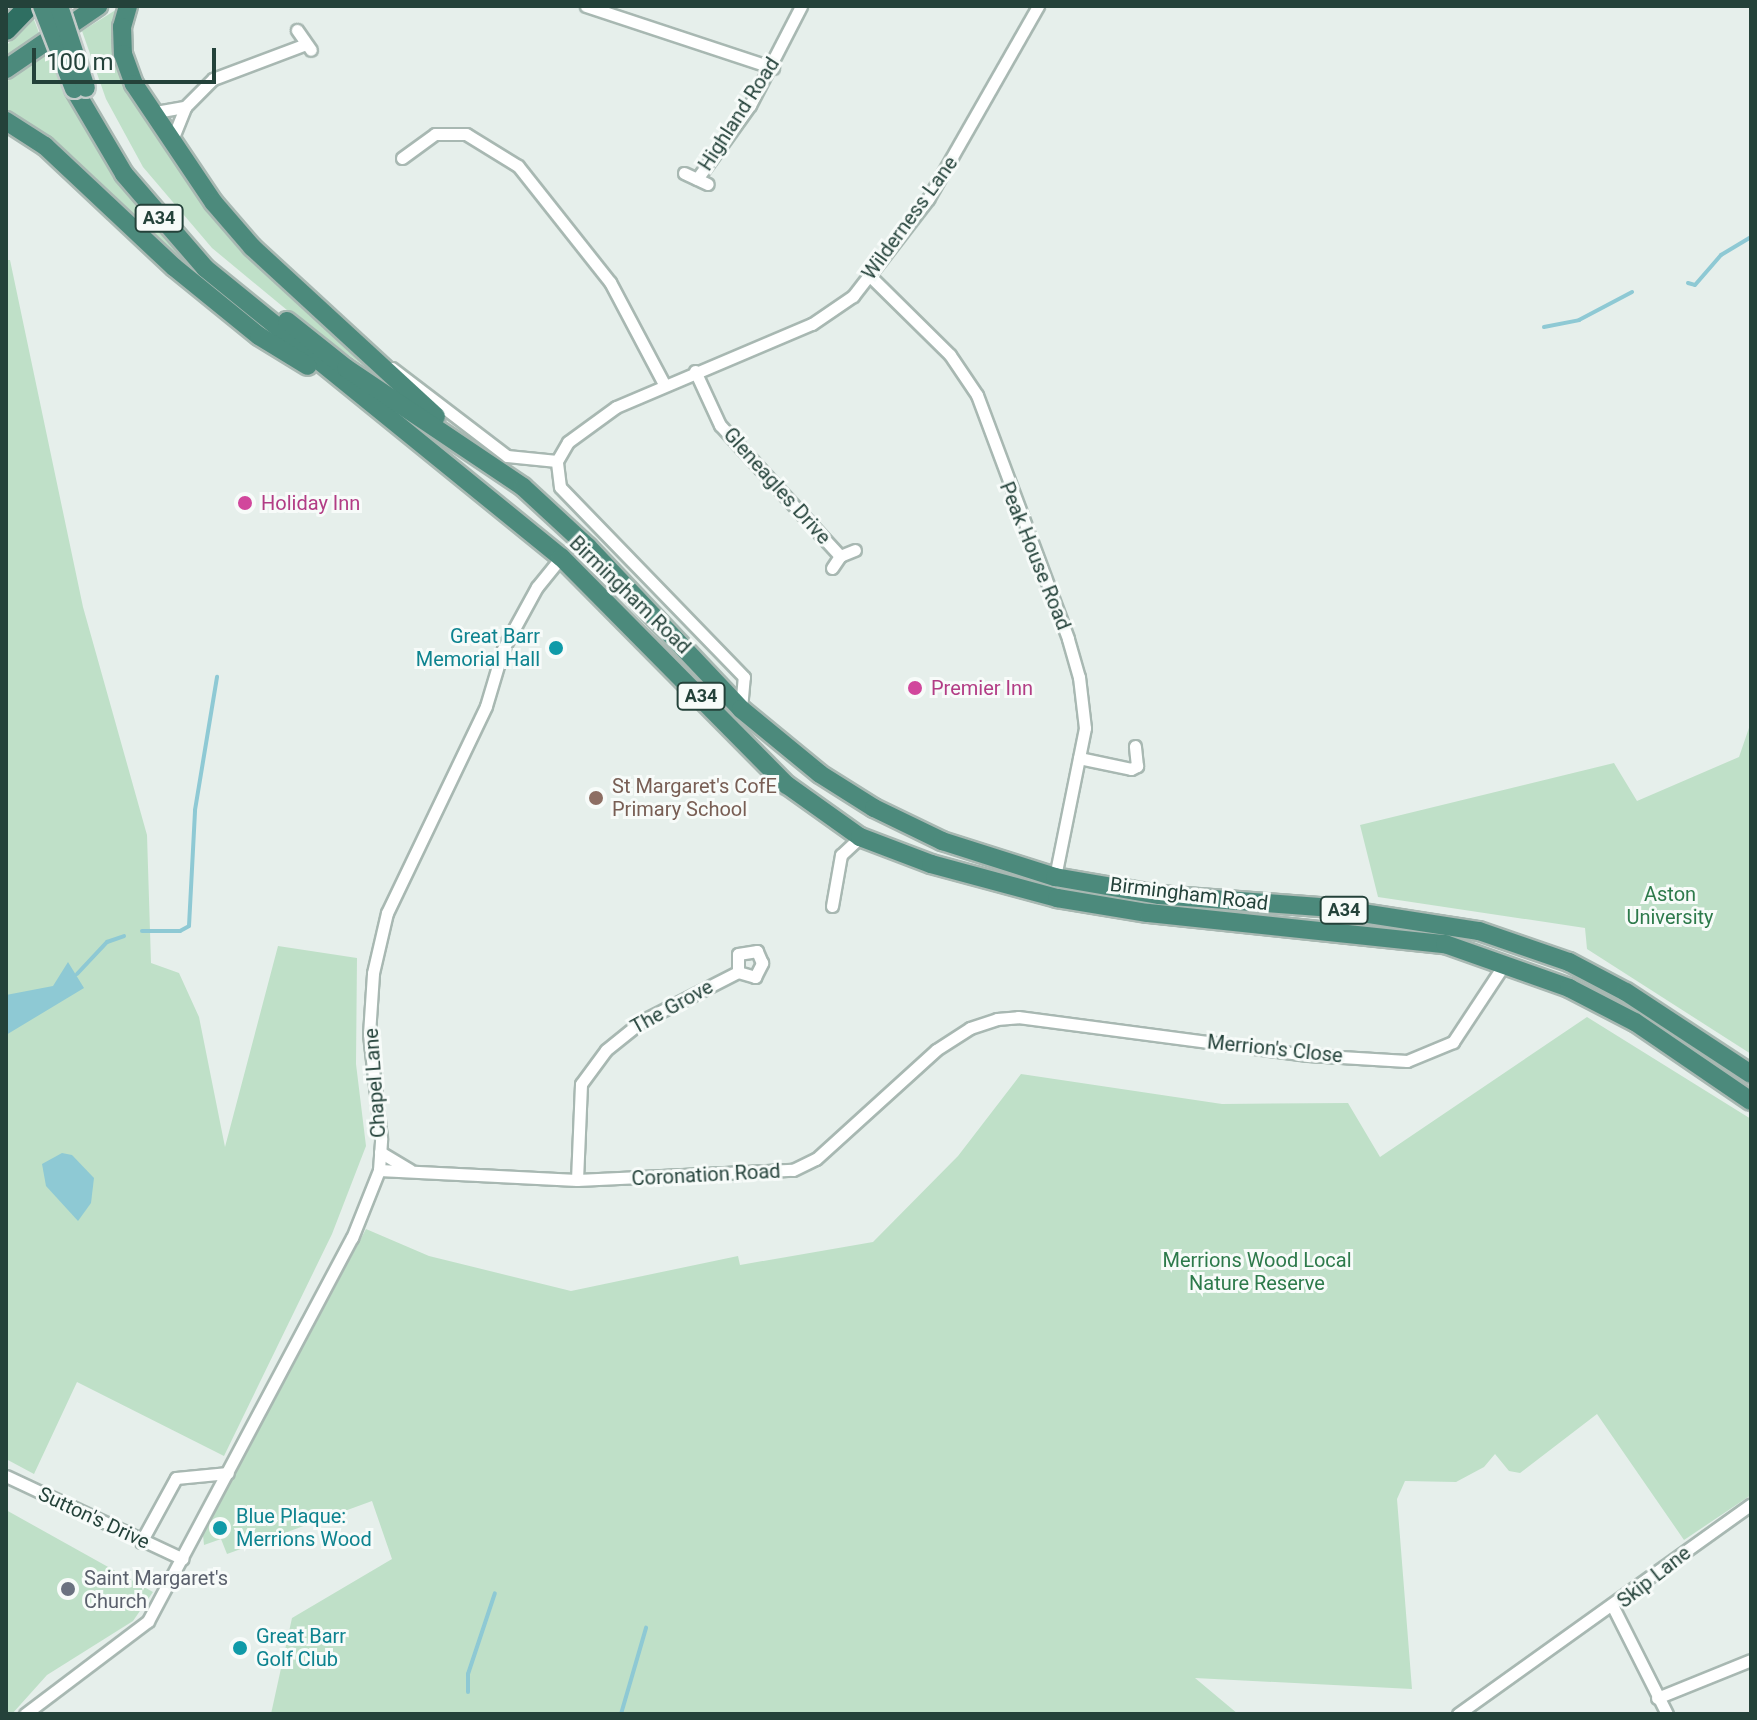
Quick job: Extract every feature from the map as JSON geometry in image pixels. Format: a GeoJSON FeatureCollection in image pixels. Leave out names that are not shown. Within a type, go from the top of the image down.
{"type":"FeatureCollection","features":[{"type":"Feature","properties":{"kind":"highway"},"geometry":{"type":"LineString","coordinates":[[6,30],[29,6]]}},
{"type":"Feature","properties":{"kind":"highway","name":"Birmingham Road"},"geometry":{"type":"LineString","coordinates":[[42,6],[80,89],[139,179],[182,228],[227,272],[387,403],[561,557],[787,785],[860,837],[931,864],[1057,898],[1148,913],[1445,944],[1511,965],[1635,1022],[1751,1101]]}},
{"type":"Feature","properties":{"kind":"highway","name":"Birmingham Road"},"geometry":{"type":"LineString","coordinates":[[59,6],[80,89]]}},
{"type":"Feature","properties":{"kind":"highway"},"geometry":{"type":"LineString","coordinates":[[6,69],[98,6]]}},
{"type":"Feature","properties":{"kind":"highway"},"geometry":{"type":"LineString","coordinates":[[128,6],[122,27],[123,54],[149,113],[170,144],[252,247],[382,362],[468,448]]}},
{"type":"Feature","properties":{"kind":"highway"},"geometry":{"type":"LineString","coordinates":[[6,121],[45,146],[174,267],[259,336],[387,403]]}},
{"type":"Feature","properties":{"kind":"highway"},"geometry":{"type":"LineString","coordinates":[[382,362],[387,403]]}},
{"type":"Feature","properties":{"kind":"highway","name":"Birmingham Road"},"geometry":{"type":"LineString","coordinates":[[387,403],[468,448],[523,487],[588,547],[741,709],[795,755],[820,774],[934,837],[1055,877],[1159,895],[1330,908],[1490,934],[1525,946],[1626,992],[1751,1074]]}},
{"type":"Feature","properties":{"kind":"highway"},"geometry":{"type":"LineString","coordinates":[[795,755],[795,774],[843,826]]}},
{"type":"Feature","properties":{"kind":"highway"},"geometry":{"type":"LineString","coordinates":[[820,774],[870,821],[860,837]]}},
{"type":"Feature","properties":{"kind":"highway"},"geometry":{"type":"LineString","coordinates":[[1484,956],[1490,934]]}},
{"type":"Feature","properties":{"kind":"highway"},"geometry":{"type":"LineString","coordinates":[[1511,965],[1525,946]]}},
{"type":"Feature","properties":{"kind":"street"},"geometry":{"type":"LineString","coordinates":[[586,6],[773,68]]}},
{"type":"Feature","properties":{"kind":"street","name":"Highland Road"},"geometry":{"type":"LineString","coordinates":[[684,173],[703,181],[773,68],[801,6]]}},
{"type":"Feature","properties":{"kind":"street","name":"Wilderness Lane"},"geometry":{"type":"LineString","coordinates":[[557,461],[568,442],[596,420],[664,384],[812,324],[853,296],[928,199],[1033,8]]}},
{"type":"Feature","properties":{"kind":"street"},"geometry":{"type":"LineString","coordinates":[[170,144],[185,107],[216,77],[309,47],[297,30]]}},
{"type":"Feature","properties":{"kind":"street"},"geometry":{"type":"LineString","coordinates":[[149,113],[185,107]]}},
{"type":"Feature","properties":{"kind":"street"},"geometry":{"type":"LineString","coordinates":[[402,158],[435,134],[466,134],[518,166],[610,282],[664,384]]}},
{"type":"Feature","properties":{"kind":"street","name":"Peak House Road"},"geometry":{"type":"LineString","coordinates":[[870,276],[950,355],[977,395],[1079,677],[1085,728],[1055,877]]}},
{"type":"Feature","properties":{"kind":"street"},"geometry":{"type":"LineString","coordinates":[[382,362],[414,381],[507,456],[557,461]]}},
{"type":"Feature","properties":{"kind":"street","name":"Gleneagles Drive"},"geometry":{"type":"LineString","coordinates":[[695,371],[720,425],[840,556]]}},
{"type":"Feature","properties":{"kind":"street","name":"Birmingham Road"},"geometry":{"type":"LineString","coordinates":[[557,461],[560,487],[744,677],[741,709]]}},
{"type":"Feature","properties":{"kind":"street","name":"Gleneagles Drive"},"geometry":{"type":"LineString","coordinates":[[832,568],[840,556],[855,550]]}},
{"type":"Feature","properties":{"kind":"street","name":"Chapel Lane"},"geometry":{"type":"LineString","coordinates":[[25,1714],[148,1621],[352,1238],[379,1170],[369,1034],[373,973],[387,913],[486,706],[503,649],[537,587],[561,557]]}},
{"type":"Feature","properties":{"kind":"street"},"geometry":{"type":"LineString","coordinates":[[1079,758],[1131,769],[1137,766],[1135,746]]}},
{"type":"Feature","properties":{"kind":"street"},"geometry":{"type":"LineString","coordinates":[[832,906],[841,855],[860,837]]}},
{"type":"Feature","properties":{"kind":"street","name":"Merrion's Close"},"geometry":{"type":"LineString","coordinates":[[997,1019],[1018,1017],[1308,1055],[1407,1061],[1453,1042],[1511,965]]}},
{"type":"Feature","properties":{"kind":"street","name":"The Grove"},"geometry":{"type":"LineString","coordinates":[[577,1180],[581,1084],[606,1050],[642,1021],[738,972]]}},
{"type":"Feature","properties":{"kind":"street","name":"Coronation Road"},"geometry":{"type":"LineString","coordinates":[[379,1170],[577,1180],[793,1170],[816,1159],[936,1050],[970,1028],[997,1019]]}},
{"type":"Feature","properties":{"kind":"street","name":"Coronation Road"},"geometry":{"type":"LineString","coordinates":[[380,1152],[411,1170]]}},
{"type":"Feature","properties":{"kind":"street"},"geometry":{"type":"LineString","coordinates":[[141,1542],[176,1478],[228,1473]]}},
{"type":"Feature","properties":{"kind":"street","name":"Sutton's Drive"},"geometry":{"type":"LineString","coordinates":[[6,1476],[141,1542],[183,1559]]}},
{"type":"Feature","properties":{"kind":"street","name":"Skip Lane"},"geometry":{"type":"LineString","coordinates":[[1667,1714],[1612,1605],[1751,1504]]}},
{"type":"Feature","properties":{"kind":"street"},"geometry":{"type":"LineString","coordinates":[[1458,1714],[1612,1605]]}},
{"type":"Feature","properties":{"kind":"street"},"geometry":{"type":"LineString","coordinates":[[1657,1698],[1751,1660]]}},
{"type":"Feature","properties":{"kind":"green space"},"geometry":{"type":"Polygon","coordinates":[[[122,6],[129,91],[158,135],[260,265],[380,377],[299,320],[212,248],[143,167],[106,99],[82,31],[122,6]]]}},
{"type":"Feature","properties":{"kind":"green space"},"geometry":{"type":"Polygon","coordinates":[[[33,17],[41,38],[6,62],[6,46],[33,17]]]}},
{"type":"Feature","properties":{"kind":"green space"},"geometry":{"type":"Polygon","coordinates":[[[48,53],[107,159],[228,300],[214,294],[40,132],[6,113],[6,82],[48,53]]]}},
{"type":"Feature","properties":{"kind":"green space"},"geometry":{"type":"Polygon","coordinates":[[[6,260],[10,260],[83,607],[147,835],[151,963],[179,973],[199,1017],[225,1147],[278,946],[357,958],[356,1064],[366,1146],[332,1234],[224,1456],[77,1382],[34,1474],[6,1459],[6,260]]]}},
{"type":"Feature","properties":{"kind":"green space","name":"Aston University"},"geometry":{"type":"Polygon","coordinates":[[[1751,722],[1751,1054],[1587,949],[1585,928],[1378,897],[1360,825],[1614,763],[1637,801],[1739,757],[1751,722]]]}},
{"type":"Feature","properties":{"kind":"green space","name":"Merrions Wood Local Nature Reserve"},"geometry":{"type":"Polygon","coordinates":[[[1587,1017],[1751,1119],[1751,1495],[1684,1540],[1597,1414],[1520,1473],[1509,1471],[1495,1454],[1484,1467],[1456,1482],[1405,1481],[1397,1499],[1412,1689],[1195,1678],[1238,1714],[271,1714],[292,1618],[392,1559],[372,1501],[227,1554],[221,1539],[204,1545],[203,1535],[366,1229],[429,1256],[571,1291],[738,1256],[740,1265],[873,1242],[958,1156],[1021,1074],[1222,1104],[1348,1103],[1380,1157],[1587,1017]]]}},
{"type":"Feature","properties":{"kind":"green space"},"geometry":{"type":"Polygon","coordinates":[[[6,1510],[153,1592],[133,1621],[47,1675],[12,1714],[6,1714],[6,1510]]]}},
{"type":"Feature","properties":{"kind":"water"},"geometry":{"type":"Polygon","coordinates":[[[68,962],[84,988],[6,1035],[6,995],[53,986],[68,962]]]}},
{"type":"Feature","properties":{"kind":"water"},"geometry":{"type":"Polygon","coordinates":[[[62,1153],[72,1155],[94,1178],[91,1203],[78,1221],[46,1186],[42,1164],[62,1153]]]}},
{"type":"Feature","properties":{"kind":"waterway"},"geometry":{"type":"LineString","coordinates":[[1688,283],[1695,285],[1721,255],[1751,237]]}},
{"type":"Feature","properties":{"kind":"waterway"},"geometry":{"type":"LineString","coordinates":[[1544,327],[1579,320],[1632,292]]}},
{"type":"Feature","properties":{"kind":"waterway"},"geometry":{"type":"LineString","coordinates":[[142,931],[180,931],[189,926],[195,810],[217,677]]}},
{"type":"Feature","properties":{"kind":"waterway"},"geometry":{"type":"LineString","coordinates":[[77,974],[107,942],[124,936]]}},
{"type":"Feature","properties":{"kind":"waterway"},"geometry":{"type":"LineString","coordinates":[[468,1692],[468,1674],[495,1593]]}},
{"type":"Feature","properties":{"kind":"waterway"},"geometry":{"type":"LineString","coordinates":[[621,1714],[646,1628]]}},
{"type":"Feature","properties":{"kind":"place","name":"Holiday Inn"},"geometry":{"type":"Point","coordinates":[245,503]}},
{"type":"Feature","properties":{"kind":"place","name":"Great Barr Memorial Hall"},"geometry":{"type":"Point","coordinates":[556,648]}},
{"type":"Feature","properties":{"kind":"place","name":"Premier Inn"},"geometry":{"type":"Point","coordinates":[915,688]}},
{"type":"Feature","properties":{"kind":"place","name":"St Margaret's CofE Primary School"},"geometry":{"type":"Point","coordinates":[596,798]}},
{"type":"Feature","properties":{"kind":"place","name":"Blue Plaque: Merrions Wood"},"geometry":{"type":"Point","coordinates":[220,1528]}},
{"type":"Feature","properties":{"kind":"place","name":"Saint Margaret's Church"},"geometry":{"type":"Point","coordinates":[68,1589]}},
{"type":"Feature","properties":{"kind":"place","name":"Great Barr Golf Club"},"geometry":{"type":"Point","coordinates":[240,1648]}}]}
